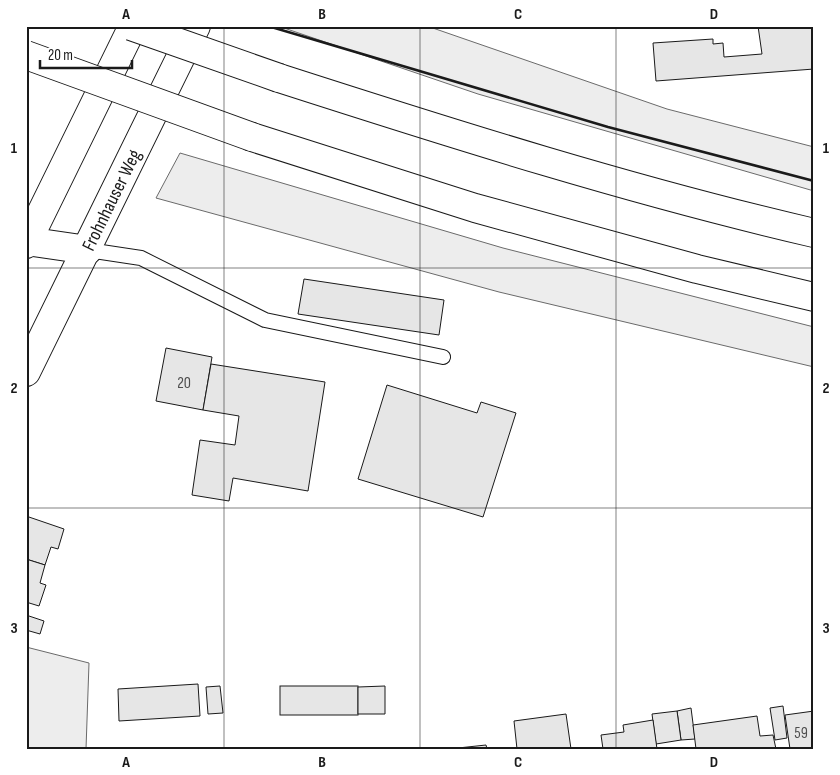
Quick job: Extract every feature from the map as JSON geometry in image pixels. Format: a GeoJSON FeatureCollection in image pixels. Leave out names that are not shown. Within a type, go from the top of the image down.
{"type":"FeatureCollection","features":[{"type":"Feature","properties":{"kind":"main road"},"geometry":{"type":"LineString","coordinates":[[88,250],[27,242],[132,26],[279,78],[500,149],[717,210],[814,233]]}},
{"type":"Feature","properties":{"kind":"main road","name":"Frohnhauser Weg"},"geometry":{"type":"LineString","coordinates":[[26,372],[88,250],[196,26]]}},
{"type":"Feature","properties":{"kind":"main road"},"geometry":{"type":"LineString","coordinates":[[26,56],[252,137],[475,208],[697,269],[814,297]]}},
{"type":"Feature","properties":{"kind":"lane"},"geometry":{"type":"LineString","coordinates":[[88,250],[141,258],[265,320],[444,357]]}},
{"type":"Feature","properties":{"kind":"shaded area"},"geometry":{"type":"Polygon","coordinates":[[[278,26],[427,26],[667,109],[814,147],[814,191],[478,94],[278,26]]]}},
{"type":"Feature","properties":{"kind":"shaded area"},"geometry":{"type":"Polygon","coordinates":[[[180,153],[503,248],[814,327],[814,367],[499,292],[156,198],[180,153]]]}},
{"type":"Feature","properties":{"kind":"shaded area"},"geometry":{"type":"Polygon","coordinates":[[[26,647],[89,663],[86,749],[26,749],[26,647]]]}},
{"type":"Feature","properties":{"kind":"building"},"geometry":{"type":"Polygon","coordinates":[[[758,26],[814,26],[814,69],[656,81],[653,43],[713,39],[713,44],[723,43],[724,57],[762,54],[758,26]]]}},
{"type":"Feature","properties":{"kind":"building"},"geometry":{"type":"Polygon","coordinates":[[[304,279],[444,300],[439,335],[298,314],[304,279]]]}},
{"type":"Feature","properties":{"kind":"building"},"geometry":{"type":"Polygon","coordinates":[[[166,348],[212,357],[203,410],[156,401],[166,348]]]}},
{"type":"Feature","properties":{"kind":"building"},"geometry":{"type":"Polygon","coordinates":[[[211,364],[325,382],[308,491],[233,478],[229,501],[192,495],[200,440],[235,445],[239,416],[203,410],[211,364]]]}},
{"type":"Feature","properties":{"kind":"building"},"geometry":{"type":"Polygon","coordinates":[[[387,385],[477,413],[481,402],[516,413],[483,517],[358,479],[387,385]]]}},
{"type":"Feature","properties":{"kind":"building"},"geometry":{"type":"Polygon","coordinates":[[[26,516],[64,529],[58,549],[51,547],[45,565],[26,559],[26,516]]]}},
{"type":"Feature","properties":{"kind":"building"},"geometry":{"type":"Polygon","coordinates":[[[26,559],[45,565],[40,583],[46,585],[39,606],[26,602],[26,559]]]}},
{"type":"Feature","properties":{"kind":"building"},"geometry":{"type":"Polygon","coordinates":[[[26,615],[44,621],[40,634],[26,630],[26,615]]]}},
{"type":"Feature","properties":{"kind":"building"},"geometry":{"type":"Polygon","coordinates":[[[198,684],[200,716],[119,721],[118,689],[198,684]]]}},
{"type":"Feature","properties":{"kind":"building"},"geometry":{"type":"Polygon","coordinates":[[[220,686],[223,713],[208,714],[206,687],[220,686]]]}},
{"type":"Feature","properties":{"kind":"building"},"geometry":{"type":"Polygon","coordinates":[[[280,686],[358,686],[358,715],[280,715],[280,686]]]}},
{"type":"Feature","properties":{"kind":"building"},"geometry":{"type":"Polygon","coordinates":[[[385,686],[385,714],[358,714],[358,687],[385,686]]]}},
{"type":"Feature","properties":{"kind":"building"},"geometry":{"type":"Polygon","coordinates":[[[783,706],[787,738],[775,740],[770,708],[783,706]]]}},
{"type":"Feature","properties":{"kind":"building"},"geometry":{"type":"Polygon","coordinates":[[[691,708],[695,739],[681,740],[677,711],[691,708]]]}},
{"type":"Feature","properties":{"kind":"building"},"geometry":{"type":"Polygon","coordinates":[[[677,711],[681,740],[656,744],[652,714],[677,711]]]}},
{"type":"Feature","properties":{"kind":"building"},"geometry":{"type":"Polygon","coordinates":[[[814,711],[814,749],[790,749],[785,715],[814,711]]]}},
{"type":"Feature","properties":{"kind":"building"},"geometry":{"type":"Polygon","coordinates":[[[566,714],[571,749],[517,749],[514,721],[566,714]]]}},
{"type":"Feature","properties":{"kind":"building"},"geometry":{"type":"Polygon","coordinates":[[[757,716],[760,736],[773,735],[776,749],[696,749],[693,725],[757,716]]]}},
{"type":"Feature","properties":{"kind":"building"},"geometry":{"type":"Polygon","coordinates":[[[653,720],[657,749],[603,749],[601,735],[624,732],[623,725],[653,720]]]}},
{"type":"Feature","properties":{"kind":"building"},"geometry":{"type":"Polygon","coordinates":[[[486,745],[487,749],[458,749],[458,748],[486,745]]]}},
{"type":"Feature","properties":{"kind":"wall"},"geometry":{"type":"LineString","coordinates":[[268,26],[608,127],[814,181]]}}]}
